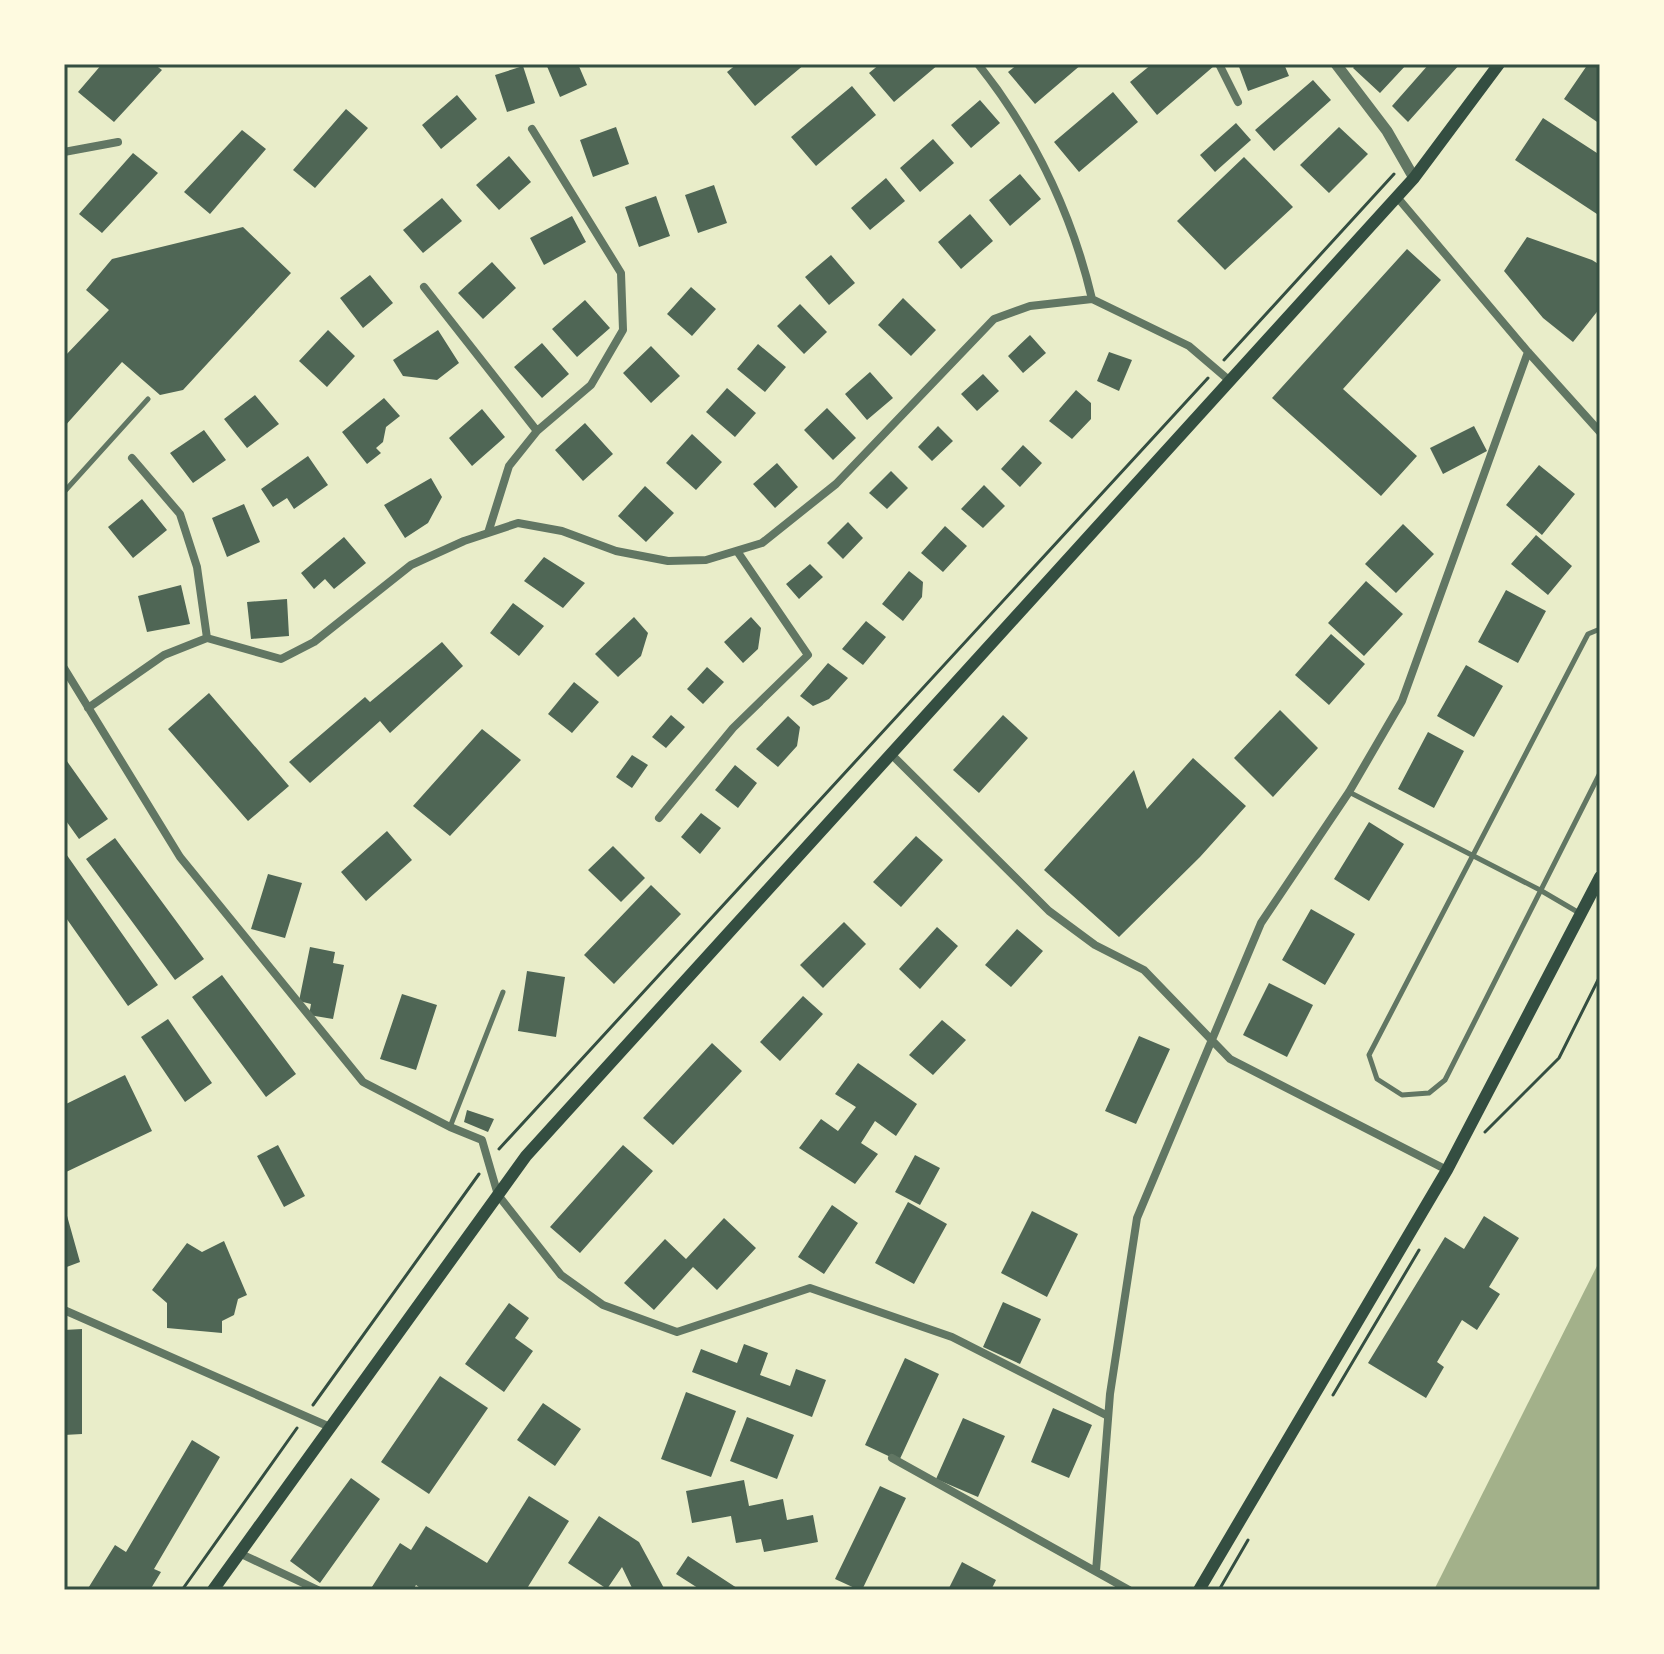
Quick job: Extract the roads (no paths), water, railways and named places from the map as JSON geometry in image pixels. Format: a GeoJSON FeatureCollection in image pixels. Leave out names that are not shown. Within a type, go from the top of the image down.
{"type":"FeatureCollection","features":[{"type":"Feature","properties":{"kind":"main road"},"geometry":{"type":"LineString","coordinates":[[213,1590],[526,1156],[1414,178],[1499,64]]}},
{"type":"Feature","properties":{"kind":"main road"},"geometry":{"type":"LineString","coordinates":[[1199,1590],[1447,1170],[1600,877]]}},
{"type":"Feature","properties":{"kind":"street"},"geometry":{"type":"LineString","coordinates":[[978,64],[1003,95],[1058,193],[1081,254],[1092,299]]}},
{"type":"Feature","properties":{"kind":"street"},"geometry":{"type":"LineString","coordinates":[[1219,64],[1238,102]]}},
{"type":"Feature","properties":{"kind":"street"},"geometry":{"type":"LineString","coordinates":[[1336,64],[1387,131],[1414,178]]}},
{"type":"Feature","properties":{"kind":"street"},"geometry":{"type":"LineString","coordinates":[[488,533],[509,466],[537,431],[591,385],[623,330],[621,273],[532,129]]}},
{"type":"Feature","properties":{"kind":"street"},"geometry":{"type":"LineString","coordinates":[[64,152],[118,142]]}},
{"type":"Feature","properties":{"kind":"street"},"geometry":{"type":"LineString","coordinates":[[1397,197],[1600,432]]}},
{"type":"Feature","properties":{"kind":"street"},"geometry":{"type":"LineString","coordinates":[[424,287],[537,431]]}},
{"type":"Feature","properties":{"kind":"street"},"geometry":{"type":"LineString","coordinates":[[88,708],[164,655],[207,638],[281,659],[314,642],[411,565],[518,523],[562,531],[616,551],[668,561],[706,560],[762,543],[836,484],[994,319],[1030,306],[1092,299],[1189,346],[1230,381]]}},
{"type":"Feature","properties":{"kind":"street"},"geometry":{"type":"LineString","coordinates":[[1096,1571],[1108,1416],[1137,1218],[1261,923],[1349,792],[1402,701],[1528,352]]}},
{"type":"Feature","properties":{"kind":"street"},"geometry":{"type":"LineString","coordinates":[[132,458],[180,514],[197,567],[207,638]]}},
{"type":"Feature","properties":{"kind":"street"},"geometry":{"type":"LineString","coordinates":[[659,818],[733,728],[808,655],[737,551]]}},
{"type":"Feature","properties":{"kind":"street"},"geometry":{"type":"LineString","coordinates":[[64,668],[180,857],[363,1082],[482,1140],[498,1195],[561,1275],[603,1305],[677,1332],[810,1288],[952,1337],[1108,1416]]}},
{"type":"Feature","properties":{"kind":"street"},"geometry":{"type":"LineString","coordinates":[[891,754],[1049,911],[1095,945],[1144,970],[1230,1059],[1447,1170]]}},
{"type":"Feature","properties":{"kind":"street"},"geometry":{"type":"LineString","coordinates":[[64,1310],[330,1427]]}},
{"type":"Feature","properties":{"kind":"street"},"geometry":{"type":"LineString","coordinates":[[892,1458],[1129,1590]]}},
{"type":"Feature","properties":{"kind":"street"},"geometry":{"type":"LineString","coordinates":[[239,1553],[318,1590]]}},
{"type":"Feature","properties":{"kind":"lane"},"geometry":{"type":"LineString","coordinates":[[64,492],[148,399]]}},
{"type":"Feature","properties":{"kind":"lane"},"geometry":{"type":"LineString","coordinates":[[1600,629],[1588,634],[1369,1055],[1377,1079],[1402,1095],[1429,1093],[1445,1080],[1600,773]]}},
{"type":"Feature","properties":{"kind":"lane"},"geometry":{"type":"LineString","coordinates":[[1349,792],[1540,890],[1582,915]]}},
{"type":"Feature","properties":{"kind":"lane"},"geometry":{"type":"LineString","coordinates":[[450,1127],[503,992]]}}]}
